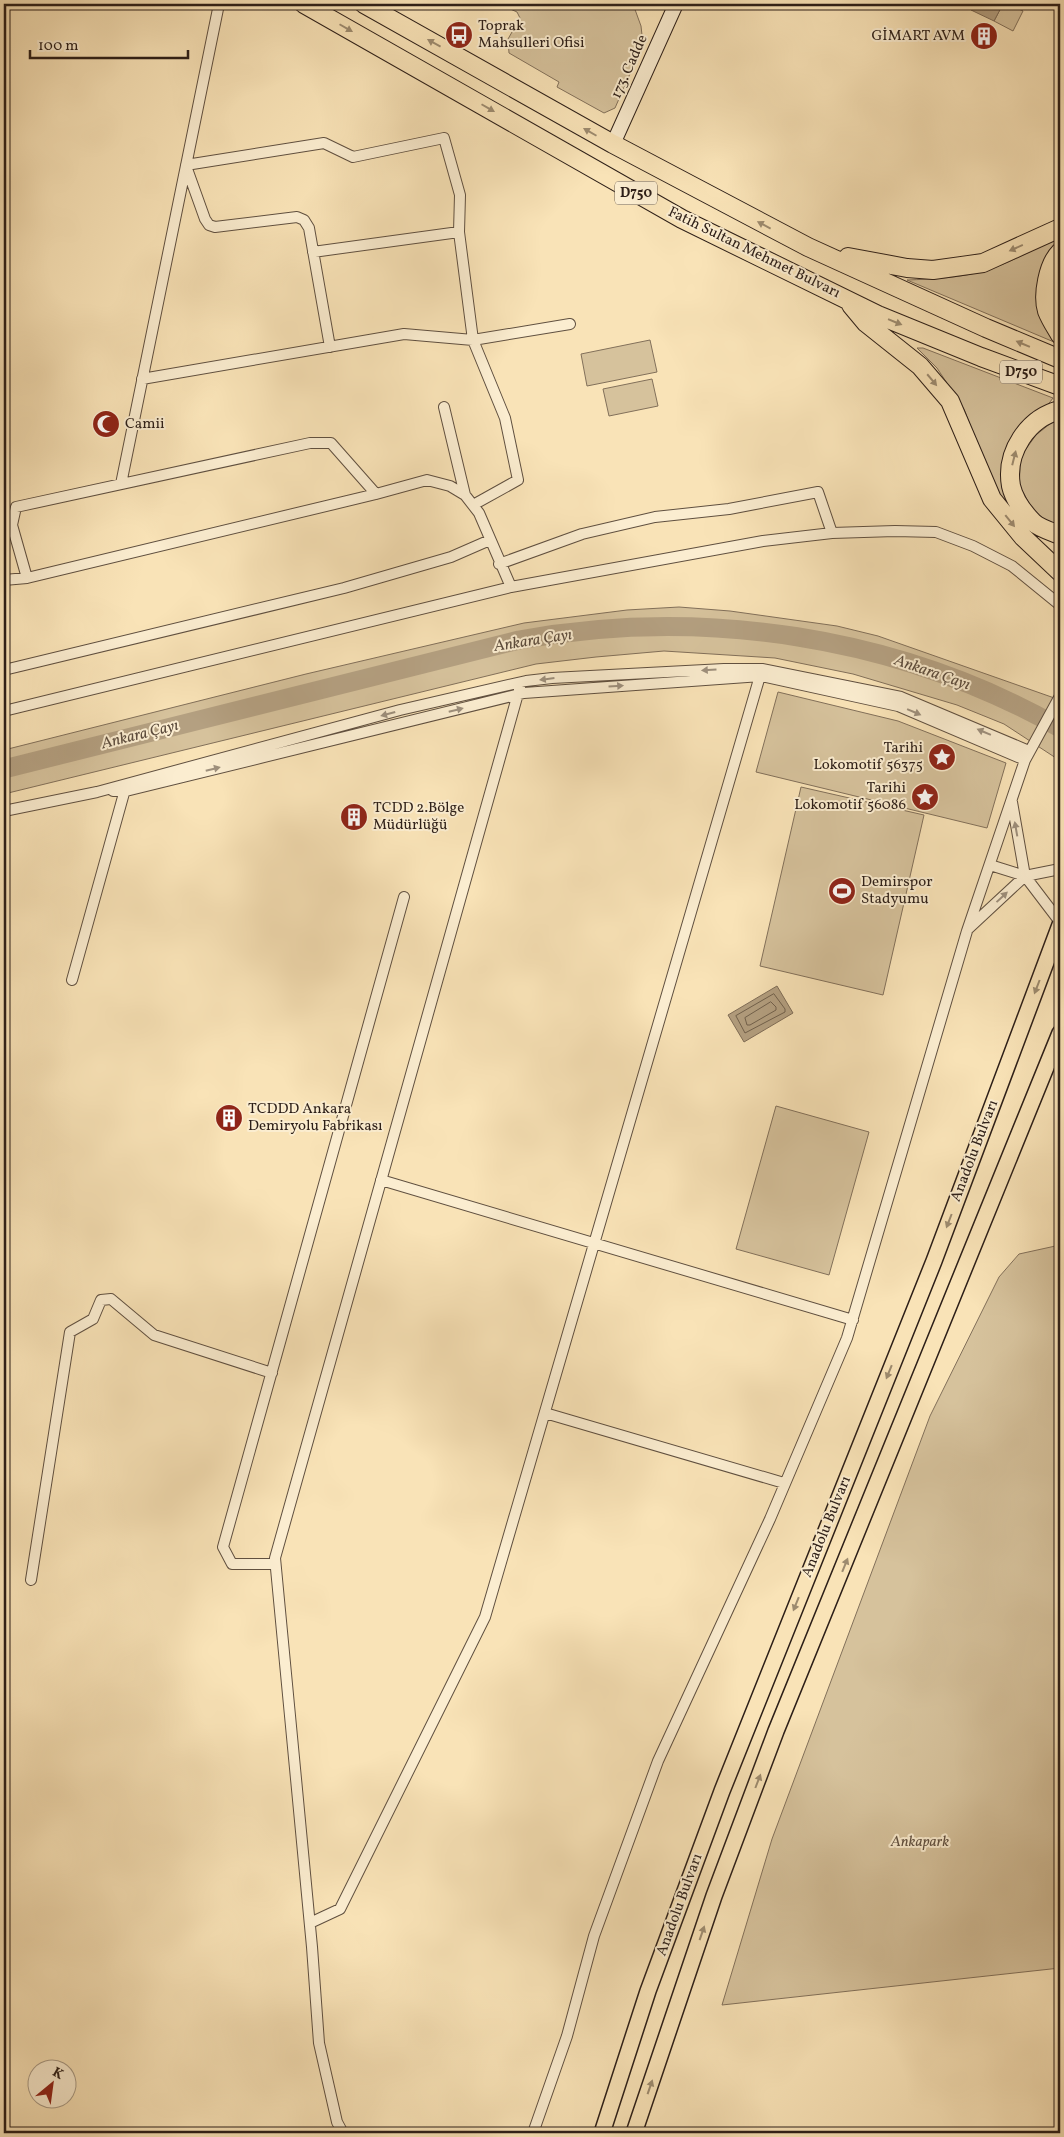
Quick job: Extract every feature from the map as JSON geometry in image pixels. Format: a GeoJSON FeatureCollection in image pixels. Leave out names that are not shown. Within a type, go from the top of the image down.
{"type":"FeatureCollection","features":[{"type":"Feature","properties":{"kind":"highway","name":"Fatih Sultan Mehmet Bulvarı"},"geometry":{"type":"LineString","coordinates":[[304,4],[682,219],[878,315],[981,357],[1060,386]]}},
{"type":"Feature","properties":{"kind":"highway","name":"Fatih Sultan Mehmet Bulvarı"},"geometry":{"type":"LineString","coordinates":[[364,4],[613,144],[808,247],[986,328],[1060,359]]}},
{"type":"Feature","properties":{"kind":"highway"},"geometry":{"type":"LineString","coordinates":[[808,247],[874,263],[933,270],[983,263],[1060,228]]}},
{"type":"Feature","properties":{"kind":"highway"},"geometry":{"type":"LineString","coordinates":[[1060,252],[1055,258],[1046,283],[1047,310],[1060,336]]}},
{"type":"Feature","properties":{"kind":"highway"},"geometry":{"type":"LineString","coordinates":[[846,299],[866,323],[920,366],[950,401],[992,499],[1023,537],[1060,572]]}},
{"type":"Feature","properties":{"kind":"highway"},"geometry":{"type":"LineString","coordinates":[[1060,410],[1047,414],[1027,428],[1019,440],[1010,474],[1012,487],[1020,505],[1034,524],[1060,535]]}},
{"type":"Feature","properties":{"kind":"main road","name":"Anadolu Bulvarı"},"geometry":{"type":"LineString","coordinates":[[602,2133],[648,1991],[722,1791],[934,1261],[1060,924]]}},
{"type":"Feature","properties":{"kind":"main road","name":"Anadolu Bulvarı"},"geometry":{"type":"LineString","coordinates":[[634,2133],[714,1896],[776,1731],[1060,1033]]}},
{"type":"Feature","properties":{"kind":"street"},"geometry":{"type":"LineString","coordinates":[[121,484],[219,4]]}},
{"type":"Feature","properties":{"kind":"street","name":"173. Cadde"},"geometry":{"type":"LineString","coordinates":[[613,144],[676,4]]}},
{"type":"Feature","properties":{"kind":"street"},"geometry":{"type":"LineString","coordinates":[[186,165],[324,143],[353,157],[444,138],[460,195],[459,232],[473,340],[504,418],[518,480],[473,505]]}},
{"type":"Feature","properties":{"kind":"street"},"geometry":{"type":"LineString","coordinates":[[186,165],[205,219],[209,225],[215,227],[297,217],[304,220],[309,228],[330,347]]}},
{"type":"Feature","properties":{"kind":"street"},"geometry":{"type":"LineString","coordinates":[[313,252],[459,232]]}},
{"type":"Feature","properties":{"kind":"street"},"geometry":{"type":"LineString","coordinates":[[142,379],[404,334],[473,340],[570,324]]}},
{"type":"Feature","properties":{"kind":"street"},"geometry":{"type":"LineString","coordinates":[[444,406],[465,495]]}},
{"type":"Feature","properties":{"kind":"street"},"geometry":{"type":"LineString","coordinates":[[27,578],[12,525],[16,507],[310,443],[331,443],[376,494]]}},
{"type":"Feature","properties":{"kind":"street"},"geometry":{"type":"LineString","coordinates":[[4,580],[27,578],[427,480],[450,486],[465,495],[473,505],[479,513],[499,564],[511,588]]}},
{"type":"Feature","properties":{"kind":"street"},"geometry":{"type":"LineString","coordinates":[[499,564],[582,534],[655,517],[729,508],[818,492],[832,533]]}},
{"type":"Feature","properties":{"kind":"street"},"geometry":{"type":"LineString","coordinates":[[4,712],[511,588],[763,540],[832,533],[895,530],[936,532],[973,546],[1012,566],[1060,605]]}},
{"type":"Feature","properties":{"kind":"street"},"geometry":{"type":"LineString","coordinates":[[4,670],[344,588],[451,557],[490,540]]}},
{"type":"Feature","properties":{"kind":"street"},"geometry":{"type":"LineString","coordinates":[[126,787],[400,710],[521,682],[552,678],[724,669],[761,672],[898,706],[1029,751]]}},
{"type":"Feature","properties":{"kind":"street"},"geometry":{"type":"LineString","coordinates":[[4,811],[126,787],[518,695],[761,672]]}},
{"type":"Feature","properties":{"kind":"street"},"geometry":{"type":"LineString","coordinates":[[310,1923],[340,1909],[485,1617],[761,672]]}},
{"type":"Feature","properties":{"kind":"street"},"geometry":{"type":"LineString","coordinates":[[343,2133],[337,2122],[319,2043],[310,1923],[275,1558],[521,682]]}},
{"type":"Feature","properties":{"kind":"street"},"geometry":{"type":"LineString","coordinates":[[533,2133],[567,2036],[594,1936],[658,1761],[770,1519],[824,1394],[853,1320],[967,931],[1029,751],[1059,698]]}},
{"type":"Feature","properties":{"kind":"street"},"geometry":{"type":"LineString","coordinates":[[72,980],[126,787]]}},
{"type":"Feature","properties":{"kind":"street"},"geometry":{"type":"LineString","coordinates":[[1011,801],[1024,876],[1060,924]]}},
{"type":"Feature","properties":{"kind":"street"},"geometry":{"type":"LineString","coordinates":[[990,865],[1024,876],[1060,868]]}},
{"type":"Feature","properties":{"kind":"street"},"geometry":{"type":"LineString","coordinates":[[967,931],[1024,876]]}},
{"type":"Feature","properties":{"kind":"street"},"geometry":{"type":"LineString","coordinates":[[275,1564],[232,1564],[223,1547],[404,897]]}},
{"type":"Feature","properties":{"kind":"street"},"geometry":{"type":"LineString","coordinates":[[381,1180],[853,1320]]}},
{"type":"Feature","properties":{"kind":"street"},"geometry":{"type":"LineString","coordinates":[[31,1580],[70,1332],[93,1319],[101,1300],[111,1299],[154,1335],[272,1373]]}},
{"type":"Feature","properties":{"kind":"street"},"geometry":{"type":"LineString","coordinates":[[545,1413],[784,1483]]}},
{"type":"Feature","properties":{"kind":"green space"},"geometry":{"type":"Polygon","coordinates":[[[499,4],[633,4],[641,26],[643,44],[615,108],[604,113],[557,87],[559,82],[509,53],[508,39],[520,18],[517,12],[499,4]]]}},
{"type":"Feature","properties":{"kind":"green space"},"geometry":{"type":"Polygon","coordinates":[[[1003,4],[1009,4],[1023,11],[1013,31],[994,21],[1003,4]]]}},
{"type":"Feature","properties":{"kind":"green space"},"geometry":{"type":"Polygon","coordinates":[[[1060,235],[1060,247],[1042,312],[1054,342],[907,280],[937,279],[977,273],[1015,259],[1060,235]]]}},
{"type":"Feature","properties":{"kind":"green space"},"geometry":{"type":"Polygon","coordinates":[[[650,340],[657,372],[587,386],[581,354],[650,340]]]}},
{"type":"Feature","properties":{"kind":"green space"},"geometry":{"type":"Polygon","coordinates":[[[917,348],[923,348],[1053,398],[1021,426],[1006,451],[1003,473],[1010,512],[992,483],[964,409],[937,368],[917,348]]]}},
{"type":"Feature","properties":{"kind":"green space"},"geometry":{"type":"Polygon","coordinates":[[[652,379],[658,406],[609,416],[603,389],[652,379]]]}},
{"type":"Feature","properties":{"kind":"green space"},"geometry":{"type":"Polygon","coordinates":[[[1056,419],[1060,419],[1060,526],[1052,524],[1034,512],[1019,485],[1021,456],[1036,435],[1056,419]]]}},
{"type":"Feature","properties":{"kind":"green space"},"geometry":{"type":"Polygon","coordinates":[[[679,607],[730,611],[837,626],[878,636],[1060,700],[1060,765],[1059,760],[1004,724],[957,705],[853,674],[775,658],[664,651],[536,664],[4,794],[4,750],[306,674],[524,623],[627,610],[679,607]]]}},
{"type":"Feature","properties":{"kind":"green space"},"geometry":{"type":"Polygon","coordinates":[[[778,692],[898,721],[1006,763],[987,828],[756,772],[778,692]]]}},
{"type":"Feature","properties":{"kind":"green space","name":"Demirspor Stadyumu"},"geometry":{"type":"Polygon","coordinates":[[[801,787],[924,815],[883,995],[760,966],[801,787]]]}},
{"type":"Feature","properties":{"kind":"green space"},"geometry":{"type":"Polygon","coordinates":[[[776,1106],[869,1132],[829,1275],[736,1249],[776,1106]]]}},
{"type":"Feature","properties":{"kind":"green space","name":"Ankapark"},"geometry":{"type":"Polygon","coordinates":[[[1060,1245],[1060,1968],[722,2005],[772,1839],[930,1416],[999,1277],[1019,1254],[1060,1245]]]}},
{"type":"Feature","properties":{"kind":"water"},"geometry":{"type":"Polygon","coordinates":[[[974,4],[1003,4],[994,21],[971,10],[974,4]]]}},
{"type":"Feature","properties":{"kind":"water"},"geometry":{"type":"Polygon","coordinates":[[[777,986],[793,1013],[744,1042],[728,1015],[777,986]]]}},
{"type":"Feature","properties":{"kind":"waterway","name":"Ankara Çayı"},"geometry":{"type":"LineString","coordinates":[[4,769],[519,640],[588,630],[658,627],[728,629],[797,637],[865,651],[932,670],[997,696],[1060,728]]}},
{"type":"Feature","properties":{"kind":"place","name":"Toprak Mahsulleri Ofisi"},"geometry":{"type":"Point","coordinates":[459,35]}},
{"type":"Feature","properties":{"kind":"place","name":"GİMART AVM"},"geometry":{"type":"Point","coordinates":[984,36]}},
{"type":"Feature","properties":{"kind":"place","name":"Camii"},"geometry":{"type":"Point","coordinates":[106,424]}},
{"type":"Feature","properties":{"kind":"place","name":"Tarihi Lokomotif 56375"},"geometry":{"type":"Point","coordinates":[942,757]}},
{"type":"Feature","properties":{"kind":"place","name":"Tarihi Lokomotif 56086"},"geometry":{"type":"Point","coordinates":[925,797]}},
{"type":"Feature","properties":{"kind":"place","name":"TCDD 2.Bölge Müdürlüğü"},"geometry":{"type":"Point","coordinates":[354,817]}},
{"type":"Feature","properties":{"kind":"place","name":"Demirspor Stadyumu"},"geometry":{"type":"Point","coordinates":[842,891]}},
{"type":"Feature","properties":{"kind":"place","name":"TCDDD Ankara Demiryolu Fabrikası"},"geometry":{"type":"Point","coordinates":[229,1118]}}]}
